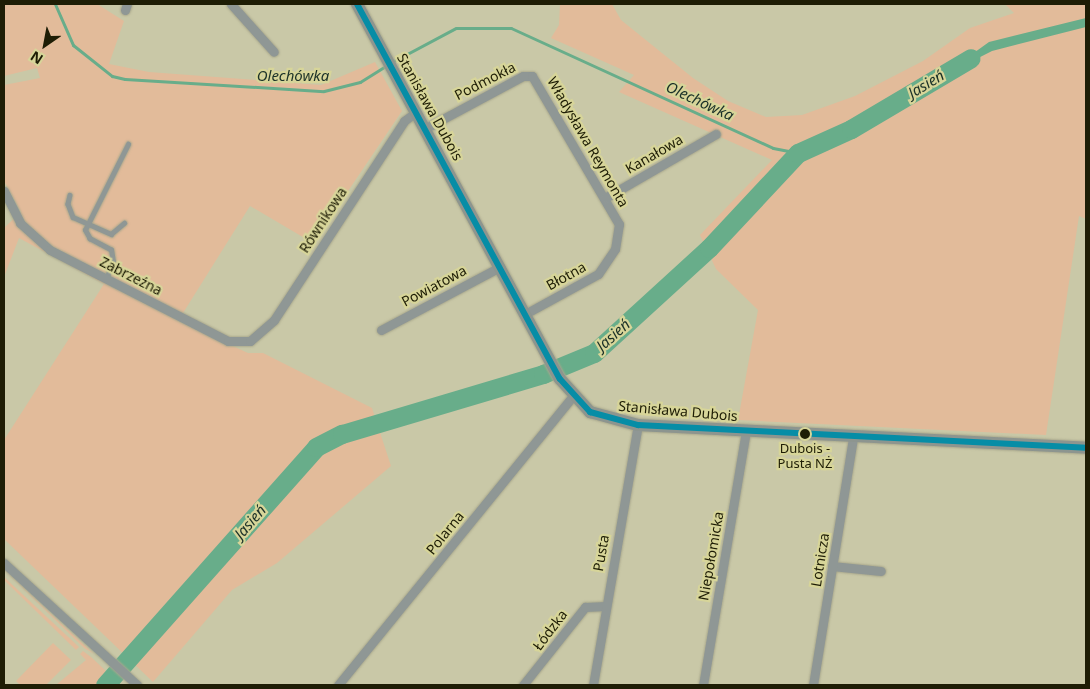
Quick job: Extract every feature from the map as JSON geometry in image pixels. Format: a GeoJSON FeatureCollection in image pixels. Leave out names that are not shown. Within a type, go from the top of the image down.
{"type":"FeatureCollection","features":[{"type":"Feature","properties":{"kind":"street"},"geometry":{"type":"LineString","coordinates":[[231,4],[274,52]]}},
{"type":"Feature","properties":{"kind":"street","name":"Stanisława Dubois"},"geometry":{"type":"LineString","coordinates":[[357,4],[384,56],[426,128],[560,379],[572,397],[596,415],[638,425],[853,438],[1086,448]]}},
{"type":"Feature","properties":{"kind":"street","name":"Podmokła"},"geometry":{"type":"LineString","coordinates":[[426,128],[523,76],[532,76]]}},
{"type":"Feature","properties":{"kind":"street","name":"Władysława Reymonta"},"geometry":{"type":"LineString","coordinates":[[532,76],[619,224]]}},
{"type":"Feature","properties":{"kind":"street","name":"Równikowa"},"geometry":{"type":"LineString","coordinates":[[250,341],[274,320],[404,121],[416,112]]}},
{"type":"Feature","properties":{"kind":"street","name":"Kanałowa"},"geometry":{"type":"LineString","coordinates":[[604,198],[716,134]]}},
{"type":"Feature","properties":{"kind":"street"},"geometry":{"type":"LineString","coordinates":[[4,191],[7,214]]}},
{"type":"Feature","properties":{"kind":"street","name":"Zabrzeźna"},"geometry":{"type":"LineString","coordinates":[[7,214],[44,246],[106,279],[228,341],[250,341]]}},
{"type":"Feature","properties":{"kind":"street","name":"Błotna"},"geometry":{"type":"LineString","coordinates":[[525,314],[598,274],[615,250],[619,224]]}},
{"type":"Feature","properties":{"kind":"street","name":"Powiatowa"},"geometry":{"type":"LineString","coordinates":[[381,330],[500,266]]}},
{"type":"Feature","properties":{"kind":"street","name":"Polarna"},"geometry":{"type":"LineString","coordinates":[[338,685],[572,397]]}},
{"type":"Feature","properties":{"kind":"street","name":"Pusta"},"geometry":{"type":"LineString","coordinates":[[593,685],[638,425]]}},
{"type":"Feature","properties":{"kind":"street","name":"Niepołomicka"},"geometry":{"type":"LineString","coordinates":[[703,685],[746,431]]}},
{"type":"Feature","properties":{"kind":"street","name":"Lotnicza"},"geometry":{"type":"LineString","coordinates":[[813,685],[853,438]]}},
{"type":"Feature","properties":{"kind":"street"},"geometry":{"type":"LineString","coordinates":[[4,564],[137,685]]}},
{"type":"Feature","properties":{"kind":"street"},"geometry":{"type":"LineString","coordinates":[[832,566],[881,571]]}},
{"type":"Feature","properties":{"kind":"street","name":"Łódzka"},"geometry":{"type":"LineString","coordinates":[[523,685],[585,607],[606,606]]}},
{"type":"Feature","properties":{"kind":"lane"},"geometry":{"type":"LineString","coordinates":[[106,279],[113,255],[86,235],[88,224],[128,144]]}},
{"type":"Feature","properties":{"kind":"lane"},"geometry":{"type":"LineString","coordinates":[[70,195],[69,212],[88,224],[111,234],[124,223]]}},
{"type":"Feature","properties":{"kind":"shaded area"},"geometry":{"type":"Polygon","coordinates":[[[4,4],[97,4],[124,21],[109,64],[149,72],[321,85],[375,62],[402,111],[313,243],[250,206],[178,321],[248,353],[263,353],[372,408],[391,466],[277,563],[232,590],[153,682],[4,539],[4,440],[104,284],[19,238],[4,277],[4,228],[21,212],[4,181],[4,85],[40,78],[37,68],[4,76],[4,4]]]}},
{"type":"Feature","properties":{"kind":"shaded area"},"geometry":{"type":"Polygon","coordinates":[[[560,4],[612,4],[621,20],[693,78],[728,101],[766,117],[802,115],[855,96],[923,61],[970,28],[1014,13],[1005,4],[1086,4],[1086,219],[1079,216],[1046,435],[738,420],[758,310],[716,269],[700,235],[772,160],[619,92],[634,75],[551,38],[559,25],[560,4]]]}},
{"type":"Feature","properties":{"kind":"shaded area"},"geometry":{"type":"Polygon","coordinates":[[[1086,18],[1086,27],[992,51],[939,78],[989,42],[1086,18]]]}},
{"type":"Feature","properties":{"kind":"shaded area"},"geometry":{"type":"Polygon","coordinates":[[[4,570],[94,654],[84,648],[4,570]]]}},
{"type":"Feature","properties":{"kind":"shaded area"},"geometry":{"type":"Polygon","coordinates":[[[4,577],[79,647],[76,650],[4,580],[4,577]]]}},
{"type":"Feature","properties":{"kind":"shaded area"},"geometry":{"type":"Polygon","coordinates":[[[53,643],[71,660],[46,685],[20,685],[16,681],[53,643]]]}},
{"type":"Feature","properties":{"kind":"shaded area"},"geometry":{"type":"Polygon","coordinates":[[[83,651],[121,685],[56,685],[86,660],[80,654],[83,651]]]}},
{"type":"Feature","properties":{"kind":"waterway","name":"Olechówka"},"geometry":{"type":"LineString","coordinates":[[55,4],[73,45],[112,76],[125,79],[324,91],[360,82],[387,65]]}},
{"type":"Feature","properties":{"kind":"waterway","name":"Olechówka"},"geometry":{"type":"LineString","coordinates":[[392,62],[456,28],[511,28],[773,148],[798,153]]}},
{"type":"Feature","properties":{"kind":"waterway","name":"Jasień"},"geometry":{"type":"LineString","coordinates":[[105,685],[316,447],[342,434],[543,374],[594,353],[709,248],[798,153],[851,129],[971,58]]}},
{"type":"Feature","properties":{"kind":"transit line"},"geometry":{"type":"LineString","coordinates":[[357,4],[560,379],[590,412],[638,425],[1086,448]]}},
{"type":"Feature","properties":{"kind":"place","name":"Dubois - Pusta NŻ"},"geometry":{"type":"Point","coordinates":[805,434]}}]}
